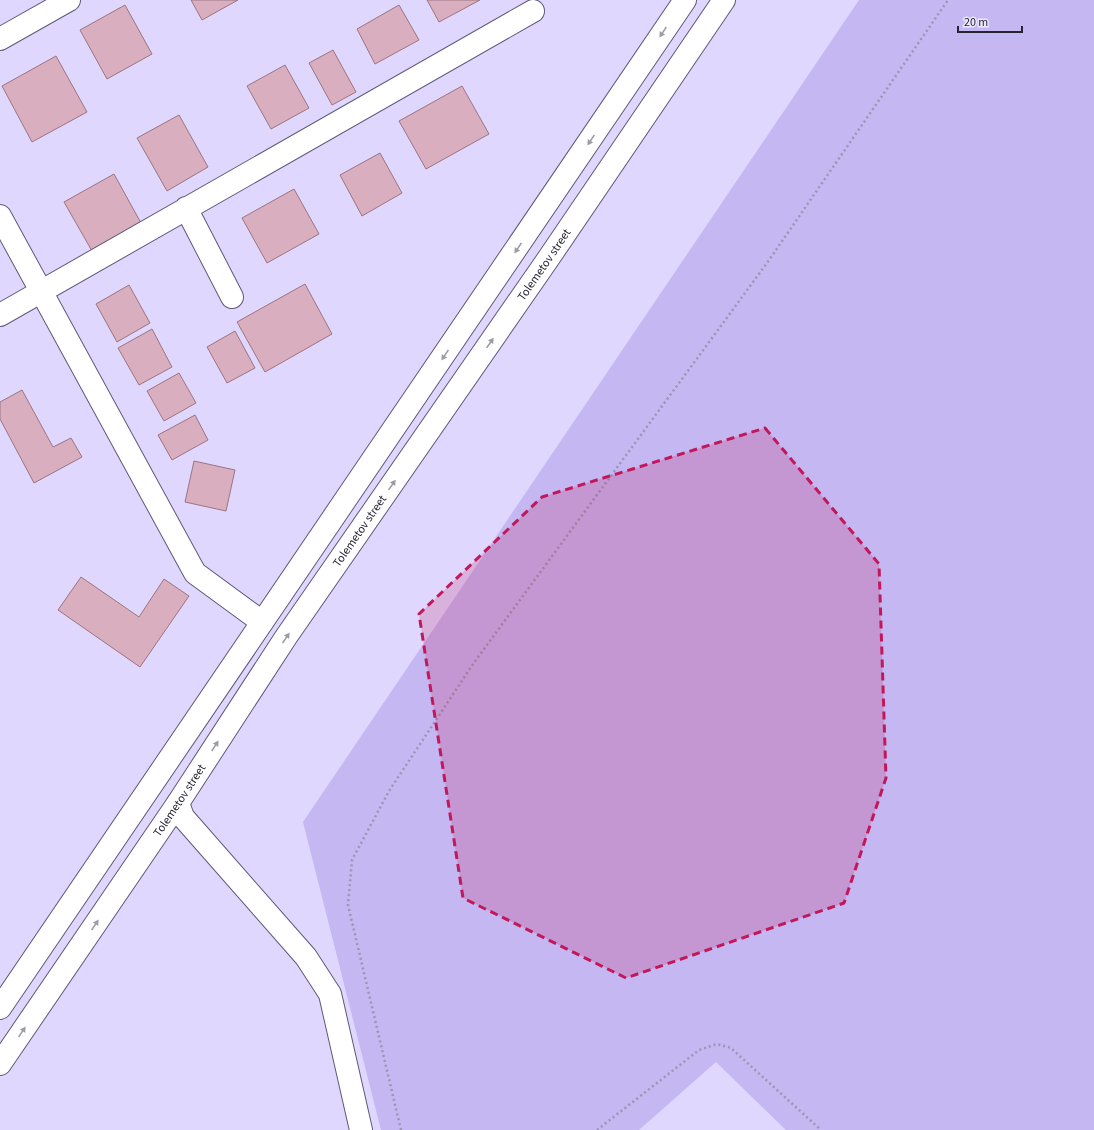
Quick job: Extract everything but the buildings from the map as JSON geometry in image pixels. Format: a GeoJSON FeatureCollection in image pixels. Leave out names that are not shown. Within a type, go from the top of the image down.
{"type":"FeatureCollection","features":[{"type":"Feature","properties":{"kind":"main road"},"geometry":{"type":"LineString","coordinates":[[0,39],[69,0]]}},
{"type":"Feature","properties":{"kind":"main road"},"geometry":{"type":"LineString","coordinates":[[0,1008],[685,0]]}},
{"type":"Feature","properties":{"kind":"main road","name":"Tolemetov street"},"geometry":{"type":"LineString","coordinates":[[0,1064],[178,803],[291,630],[546,262],[724,0]]}},
{"type":"Feature","properties":{"kind":"main road"},"geometry":{"type":"LineString","coordinates":[[0,315],[533,11]]}},
{"type":"Feature","properties":{"kind":"main road"},"geometry":{"type":"LineString","coordinates":[[186,208],[232,297]]}},
{"type":"Feature","properties":{"kind":"main road"},"geometry":{"type":"LineString","coordinates":[[0,216],[195,573],[262,622]]}},
{"type":"Feature","properties":{"kind":"main road"},"geometry":{"type":"LineString","coordinates":[[178,803],[183,818],[306,957],[330,994],[361,1130]]}},
{"type":"Feature","properties":{"kind":"path"},"geometry":{"type":"LineString","coordinates":[[401,1130],[348,905],[352,860],[389,792],[473,664],[767,263],[948,0]]}},
{"type":"Feature","properties":{"kind":"path"},"geometry":{"type":"LineString","coordinates":[[598,1130],[699,1050],[717,1044],[730,1048],[821,1130]]}},
{"type":"Feature","properties":{"kind":"highlighted area"},"geometry":{"type":"Polygon","coordinates":[[[765,428],[879,564],[886,778],[844,903],[626,978],[463,898],[419,614],[542,497],[765,428]]]}},
{"type":"Feature","properties":{"kind":"shaded area"},"geometry":{"type":"Polygon","coordinates":[[[859,0],[1094,0],[1094,1130],[786,1130],[716,1062],[639,1130],[381,1130],[303,822],[859,0]]]}}]}
